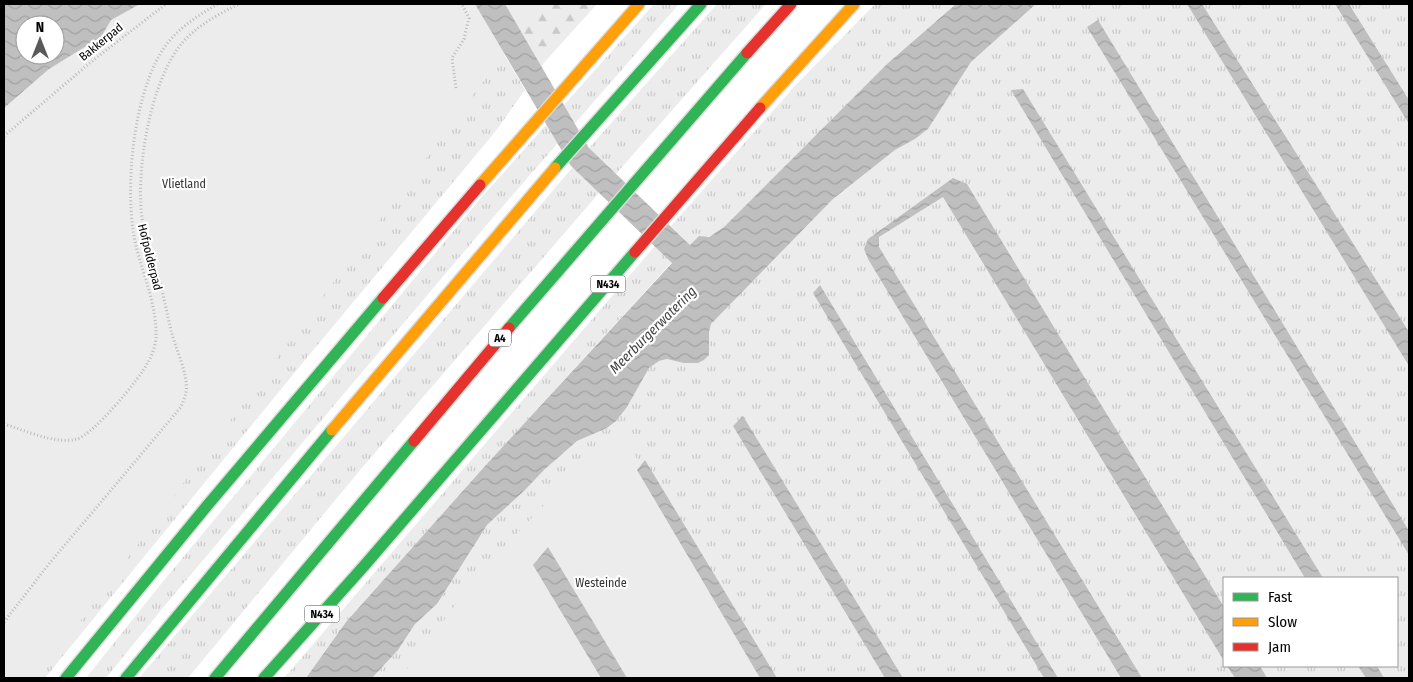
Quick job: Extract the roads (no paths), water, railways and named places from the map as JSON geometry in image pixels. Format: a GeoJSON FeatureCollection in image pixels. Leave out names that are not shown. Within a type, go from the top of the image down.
{"type":"FeatureCollection","features":[{"type":"Feature","properties":{"kind":"highway"},"geometry":{"type":"LineString","coordinates":[[66,678],[373,307],[639,4]]}},
{"type":"Feature","properties":{"kind":"highway"},"geometry":{"type":"LineString","coordinates":[[126,678],[295,473],[545,180],[701,4]]}},
{"type":"Feature","properties":{"kind":"highway","name":"A4"},"geometry":{"type":"LineString","coordinates":[[215,678],[536,295],[651,161],[791,4]]}},
{"type":"Feature","properties":{"kind":"highway","name":"N434"},"geometry":{"type":"LineString","coordinates":[[264,678],[364,566],[752,116],[854,4]]}},
{"type":"Feature","properties":{"kind":"water"},"geometry":{"type":"Polygon","coordinates":[[[4,4],[140,4],[111,20],[101,37],[65,59],[65,15],[15,15],[15,65],[56,65],[4,108],[4,4]]]}},
{"type":"Feature","properties":{"kind":"water","name":"Meerburgerwatering"},"geometry":{"type":"Polygon","coordinates":[[[475,4],[505,4],[589,148],[690,245],[699,236],[709,237],[724,227],[888,63],[956,4],[1036,4],[971,62],[928,129],[895,150],[833,199],[711,324],[709,355],[704,360],[698,363],[684,363],[667,359],[659,361],[649,368],[627,407],[616,421],[607,428],[577,441],[487,525],[437,604],[415,624],[398,650],[372,678],[306,678],[346,622],[485,466],[672,263],[571,166],[475,4]]]}},
{"type":"Feature","properties":{"kind":"water"},"geometry":{"type":"Polygon","coordinates":[[[1187,4],[1202,4],[1409,332],[1409,366],[1187,4]]]}},
{"type":"Feature","properties":{"kind":"water"},"geometry":{"type":"Polygon","coordinates":[[[1335,4],[1349,4],[1409,100],[1409,124],[1335,4]]]}},
{"type":"Feature","properties":{"kind":"water"},"geometry":{"type":"Polygon","coordinates":[[[1098,20],[1409,531],[1409,555],[1087,27],[1098,20]]]}},
{"type":"Feature","properties":{"kind":"water"},"geometry":{"type":"Polygon","coordinates":[[[1023,89],[1322,577],[1304,577],[1011,90],[1023,89]]]}},
{"type":"Feature","properties":{"kind":"water"},"geometry":{"type":"Polygon","coordinates":[[[953,178],[967,184],[1223,605],[1223,659],[943,197],[879,237],[879,247],[1142,678],[1121,678],[868,259],[864,249],[868,239],[953,178]]]}},
{"type":"Feature","properties":{"kind":"water"},"geometry":{"type":"Polygon","coordinates":[[[820,285],[1058,678],[1044,678],[813,293],[820,285]]]}},
{"type":"Feature","properties":{"kind":"water"},"geometry":{"type":"Polygon","coordinates":[[[743,416],[903,678],[885,678],[733,426],[743,416]]]}},
{"type":"Feature","properties":{"kind":"water"},"geometry":{"type":"Polygon","coordinates":[[[645,460],[777,678],[760,678],[637,470],[645,460]]]}},
{"type":"Feature","properties":{"kind":"water"},"geometry":{"type":"Polygon","coordinates":[[[548,547],[627,678],[601,678],[533,565],[548,547]]]}},
{"type":"Feature","properties":{"kind":"water"},"geometry":{"type":"Polygon","coordinates":[[[1228,667],[1261,667],[1267,678],[1235,678],[1228,667]]]}},
{"type":"Feature","properties":{"kind":"water"},"geometry":{"type":"Polygon","coordinates":[[[1359,667],[1378,667],[1384,678],[1366,678],[1359,667]]]}},
{"type":"Feature","properties":{"kind":"park label","name":"Vlietland"},"geometry":{"type":"Point","coordinates":[184,184]}},
{"type":"Feature","properties":{"kind":"park label","name":"Westeinde"},"geometry":{"type":"Point","coordinates":[601,583]}}]}
